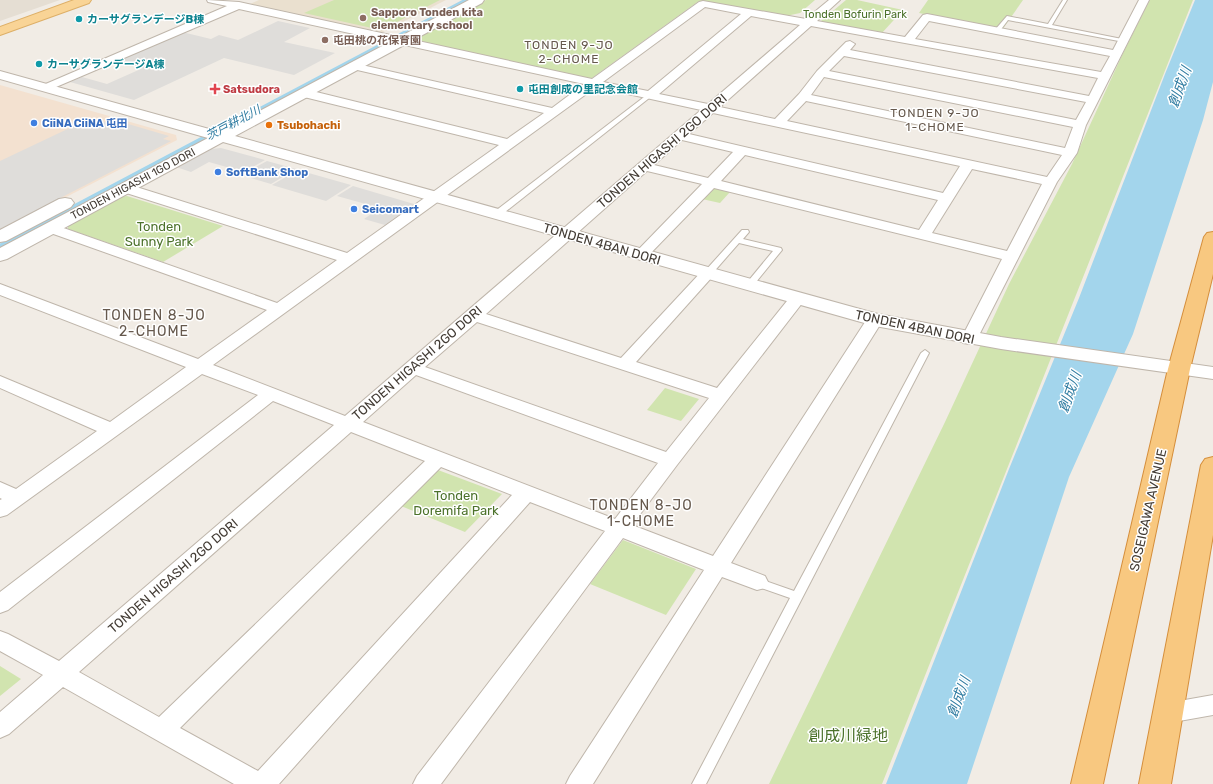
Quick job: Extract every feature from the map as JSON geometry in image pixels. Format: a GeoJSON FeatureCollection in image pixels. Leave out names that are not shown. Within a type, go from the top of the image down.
{"type":"FeatureCollection","features":[{"type":"Feature","properties":{"kind":"highway","name":"SOSEIGAWA AVENUE"},"geometry":{"type":"LineString","coordinates":[[1086,784],[1179,369],[1213,237]]}},
{"type":"Feature","properties":{"kind":"highway"},"geometry":{"type":"LineString","coordinates":[[1156,784],[1213,465]]}},
{"type":"Feature","properties":{"kind":"main road"},"geometry":{"type":"LineString","coordinates":[[0,31],[85,0]]}},
{"type":"Feature","properties":{"kind":"street"},"geometry":{"type":"LineString","coordinates":[[212,0],[1050,182]]}},
{"type":"Feature","properties":{"kind":"street"},"geometry":{"type":"LineString","coordinates":[[45,88],[251,0]]}},
{"type":"Feature","properties":{"kind":"street","name":"TONDEN HIGASHI 1GO DORI"},"geometry":{"type":"LineString","coordinates":[[0,255],[125,188],[211,135],[391,39],[455,0]]}},
{"type":"Feature","properties":{"kind":"street","name":"TONDEN HIGASHI 1GO DORI"},"geometry":{"type":"LineString","coordinates":[[164,151],[211,135],[304,93],[353,66],[391,39],[478,0]]}},
{"type":"Feature","properties":{"kind":"street","name":"TONDEN HIGASHI 2GO DORI"},"geometry":{"type":"LineString","coordinates":[[0,727],[835,0]]}},
{"type":"Feature","properties":{"kind":"street"},"geometry":{"type":"LineString","coordinates":[[969,338],[1050,182],[1070,153],[1080,124],[1144,0]]}},
{"type":"Feature","properties":{"kind":"street"},"geometry":{"type":"LineString","coordinates":[[0,510],[8,494],[112,430],[703,4],[1105,76]]}},
{"type":"Feature","properties":{"kind":"street"},"geometry":{"type":"LineString","coordinates":[[650,95],[749,12]]}},
{"type":"Feature","properties":{"kind":"street"},"geometry":{"type":"LineString","coordinates":[[907,41],[927,17],[1116,54]]}},
{"type":"Feature","properties":{"kind":"street"},"geometry":{"type":"LineString","coordinates":[[778,123],[804,97],[821,73],[862,33]]}},
{"type":"Feature","properties":{"kind":"street"},"geometry":{"type":"LineString","coordinates":[[842,52],[1093,100]]}},
{"type":"Feature","properties":{"kind":"street"},"geometry":{"type":"LineString","coordinates":[[353,66],[554,112]]}},
{"type":"Feature","properties":{"kind":"street"},"geometry":{"type":"LineString","coordinates":[[821,73],[1080,124]]}},
{"type":"Feature","properties":{"kind":"street","name":"TONDEN 4BAN DORI"},"geometry":{"type":"LineString","coordinates":[[0,75],[875,320],[969,338],[1032,348],[1213,373]]}},
{"type":"Feature","properties":{"kind":"street"},"geometry":{"type":"LineString","coordinates":[[304,93],[510,144]]}},
{"type":"Feature","properties":{"kind":"street"},"geometry":{"type":"LineString","coordinates":[[804,97],[1070,153]]}},
{"type":"Feature","properties":{"kind":"street"},"geometry":{"type":"LineString","coordinates":[[679,136],[947,198]]}},
{"type":"Feature","properties":{"kind":"street"},"geometry":{"type":"LineString","coordinates":[[640,254],[742,151]]}},
{"type":"Feature","properties":{"kind":"street"},"geometry":{"type":"LineString","coordinates":[[923,235],[968,164]]}},
{"type":"Feature","properties":{"kind":"street"},"geometry":{"type":"LineString","coordinates":[[644,166],[1011,257]]}},
{"type":"Feature","properties":{"kind":"street"},"geometry":{"type":"LineString","coordinates":[[125,188],[349,260]]}},
{"type":"Feature","properties":{"kind":"street","name":"TONDEN HIGASHI 1GO DORI"},"geometry":{"type":"LineString","coordinates":[[0,237],[76,197]]}},
{"type":"Feature","properties":{"kind":"street"},"geometry":{"type":"LineString","coordinates":[[50,228],[280,309]]}},
{"type":"Feature","properties":{"kind":"street"},"geometry":{"type":"LineString","coordinates":[[624,365],[708,273]]}},
{"type":"Feature","properties":{"kind":"street"},"geometry":{"type":"LineString","coordinates":[[0,289],[758,582]]}},
{"type":"Feature","properties":{"kind":"street"},"geometry":{"type":"LineString","coordinates":[[426,784],[620,529],[670,460],[797,299]]}},
{"type":"Feature","properties":{"kind":"street"},"geometry":{"type":"LineString","coordinates":[[473,315],[722,396]]}},
{"type":"Feature","properties":{"kind":"street"},"geometry":{"type":"LineString","coordinates":[[580,784],[719,568],[875,320]]}},
{"type":"Feature","properties":{"kind":"street"},"geometry":{"type":"LineString","coordinates":[[412,368],[670,460]]}},
{"type":"Feature","properties":{"kind":"street"},"geometry":{"type":"LineString","coordinates":[[0,381],[112,430]]}},
{"type":"Feature","properties":{"kind":"street"},"geometry":{"type":"LineString","coordinates":[[0,604],[271,394]]}},
{"type":"Feature","properties":{"kind":"street"},"geometry":{"type":"LineString","coordinates":[[162,730],[438,459]]}},
{"type":"Feature","properties":{"kind":"street"},"geometry":{"type":"LineString","coordinates":[[263,784],[526,493]]}},
{"type":"Feature","properties":{"kind":"street"},"geometry":{"type":"LineString","coordinates":[[0,640],[258,784]]}},
{"type":"Feature","properties":{"kind":"street"},"geometry":{"type":"LineString","coordinates":[[1168,713],[1213,705]]}},
{"type":"Feature","properties":{"kind":"lane"},"geometry":{"type":"LineString","coordinates":[[1049,26],[1065,0]]}},
{"type":"Feature","properties":{"kind":"lane"},"geometry":{"type":"LineString","coordinates":[[997,31],[1007,18],[1124,40]]}},
{"type":"Feature","properties":{"kind":"lane"},"geometry":{"type":"LineString","coordinates":[[496,214],[650,95]]}},
{"type":"Feature","properties":{"kind":"lane"},"geometry":{"type":"LineString","coordinates":[[708,273],[745,232]]}},
{"type":"Feature","properties":{"kind":"lane"},"geometry":{"type":"LineString","coordinates":[[738,240],[778,250],[749,285]]}},
{"type":"Feature","properties":{"kind":"lane"},"geometry":{"type":"LineString","coordinates":[[699,784],[925,353]]}},
{"type":"Feature","properties":{"kind":"lane"},"geometry":{"type":"LineString","coordinates":[[758,582],[797,596]]}},
{"type":"Feature","properties":{"kind":"shaded area"},"geometry":{"type":"Polygon","coordinates":[[[0,0],[60,0],[0,21],[0,0]]]}},
{"type":"Feature","properties":{"kind":"shaded area","name":"Sapporo Tonden kita elementary school"},"geometry":{"type":"Polygon","coordinates":[[[259,0],[446,0],[381,33],[250,4],[259,0]]]}},
{"type":"Feature","properties":{"kind":"shaded area"},"geometry":{"type":"Polygon","coordinates":[[[278,21],[310,28],[284,42],[335,53],[294,75],[224,58],[134,100],[70,82],[82,77],[107,84],[143,68],[116,60],[182,32],[211,39],[219,35],[238,40],[278,21]]]}},
{"type":"Feature","properties":{"kind":"shaded area"},"geometry":{"type":"Polygon","coordinates":[[[0,85],[176,135],[177,140],[0,231],[0,85]]]}},
{"type":"Feature","properties":{"kind":"shaded area"},"geometry":{"type":"Polygon","coordinates":[[[111,119],[169,136],[163,139],[171,141],[0,229],[0,161],[76,125],[98,120],[104,122],[111,119]]]}},
{"type":"Feature","properties":{"kind":"shaded area"},"geometry":{"type":"Polygon","coordinates":[[[221,148],[265,160],[244,172],[209,162],[191,172],[176,167],[211,149],[221,148]]]}},
{"type":"Feature","properties":{"kind":"shaded area"},"geometry":{"type":"Polygon","coordinates":[[[267,161],[296,169],[271,184],[241,175],[267,161]]]}},
{"type":"Feature","properties":{"kind":"shaded area"},"geometry":{"type":"Polygon","coordinates":[[[298,170],[351,185],[326,201],[272,185],[298,170]]]}},
{"type":"Feature","properties":{"kind":"shaded area"},"geometry":{"type":"Polygon","coordinates":[[[353,186],[414,204],[385,225],[364,219],[380,208],[337,196],[353,186]]]}},
{"type":"Feature","properties":{"kind":"green space","name":"Sapporo Tonden kita elementary school"},"geometry":{"type":"Polygon","coordinates":[[[334,0],[440,0],[381,30],[304,13],[334,0]]]}},
{"type":"Feature","properties":{"kind":"green space"},"geometry":{"type":"Polygon","coordinates":[[[486,0],[815,0],[800,13],[786,16],[699,1],[592,78],[585,78],[415,41],[413,39],[486,0]]]}},
{"type":"Feature","properties":{"kind":"green space","name":"Tonden Bofurin Park"},"geometry":{"type":"Polygon","coordinates":[[[846,0],[857,0],[903,10],[881,34],[821,21],[846,0]]]}},
{"type":"Feature","properties":{"kind":"green space"},"geometry":{"type":"Polygon","coordinates":[[[928,0],[1023,0],[1002,30],[919,13],[928,0]]]}},
{"type":"Feature","properties":{"kind":"green space","name":"創成川緑地"},"geometry":{"type":"Polygon","coordinates":[[[1150,0],[1193,0],[882,784],[769,784],[945,422],[1009,284],[1072,164],[1124,51],[1150,0]]]}},
{"type":"Feature","properties":{"kind":"green space"},"geometry":{"type":"Polygon","coordinates":[[[713,188],[730,192],[720,203],[702,199],[713,188]]]}},
{"type":"Feature","properties":{"kind":"green space","name":"Tonden Sunny Park"},"geometry":{"type":"Polygon","coordinates":[[[127,196],[223,226],[163,262],[68,229],[68,225],[120,197],[127,196]]]}},
{"type":"Feature","properties":{"kind":"green space"},"geometry":{"type":"Polygon","coordinates":[[[665,388],[699,399],[681,421],[647,410],[665,388]]]}},
{"type":"Feature","properties":{"kind":"green space","name":"Tonden Doremifa Park"},"geometry":{"type":"Polygon","coordinates":[[[438,470],[502,494],[465,532],[401,506],[438,470]]]}},
{"type":"Feature","properties":{"kind":"green space"},"geometry":{"type":"Polygon","coordinates":[[[623,540],[696,569],[666,615],[590,584],[623,540]]]}},
{"type":"Feature","properties":{"kind":"green space"},"geometry":{"type":"Polygon","coordinates":[[[0,666],[21,679],[0,696],[0,666]]]}},
{"type":"Feature","properties":{"kind":"water","name":"創成川"},"geometry":{"type":"Polygon","coordinates":[[[1195,0],[1213,0],[1213,82],[1203,120],[1133,334],[1069,477],[967,784],[886,784],[1009,469],[1079,298],[1195,0]]]}},
{"type":"Feature","properties":{"kind":"waterway","name":"茨戸耕北川"},"geometry":{"type":"LineString","coordinates":[[216,132],[466,0]]}},
{"type":"Feature","properties":{"kind":"waterway","name":"茨戸耕北川"},"geometry":{"type":"LineString","coordinates":[[0,246],[217,131]]}},
{"type":"Feature","properties":{"kind":"place","name":"Sapporo Tonden kita elementary school"},"geometry":{"type":"Point","coordinates":[363,18]}},
{"type":"Feature","properties":{"kind":"place","name":"カーサグランデージB棟"},"geometry":{"type":"Point","coordinates":[79,19]}},
{"type":"Feature","properties":{"kind":"place","name":"屯田桃の花保育園"},"geometry":{"type":"Point","coordinates":[325,40]}},
{"type":"Feature","properties":{"kind":"place","name":"カーサグランデージA棟"},"geometry":{"type":"Point","coordinates":[39,64]}},
{"type":"Feature","properties":{"kind":"place","name":"Satsudora"},"geometry":{"type":"Point","coordinates":[215,89]}},
{"type":"Feature","properties":{"kind":"place","name":"屯田創成の里記念会館"},"geometry":{"type":"Point","coordinates":[520,89]}},
{"type":"Feature","properties":{"kind":"place","name":"CiiNA CiiNA 屯田"},"geometry":{"type":"Point","coordinates":[34,123]}},
{"type":"Feature","properties":{"kind":"place","name":"Tsubohachi"},"geometry":{"type":"Point","coordinates":[269,125]}},
{"type":"Feature","properties":{"kind":"place","name":"SoftBank Shop"},"geometry":{"type":"Point","coordinates":[218,172]}},
{"type":"Feature","properties":{"kind":"place","name":"Seicomart"},"geometry":{"type":"Point","coordinates":[354,209]}},
{"type":"Feature","properties":{"kind":"district","name":"TONDEN 9-JO 2-CHOME"},"geometry":{"type":"Point","coordinates":[569,52]}},
{"type":"Feature","properties":{"kind":"district","name":"TONDEN 9-JO 1-CHOME"},"geometry":{"type":"Point","coordinates":[935,120]}},
{"type":"Feature","properties":{"kind":"district","name":"TONDEN 8-JO 2-CHOME"},"geometry":{"type":"Point","coordinates":[154,324]}},
{"type":"Feature","properties":{"kind":"district","name":"TONDEN 8-JO 1-CHOME"},"geometry":{"type":"Point","coordinates":[641,514]}}]}
